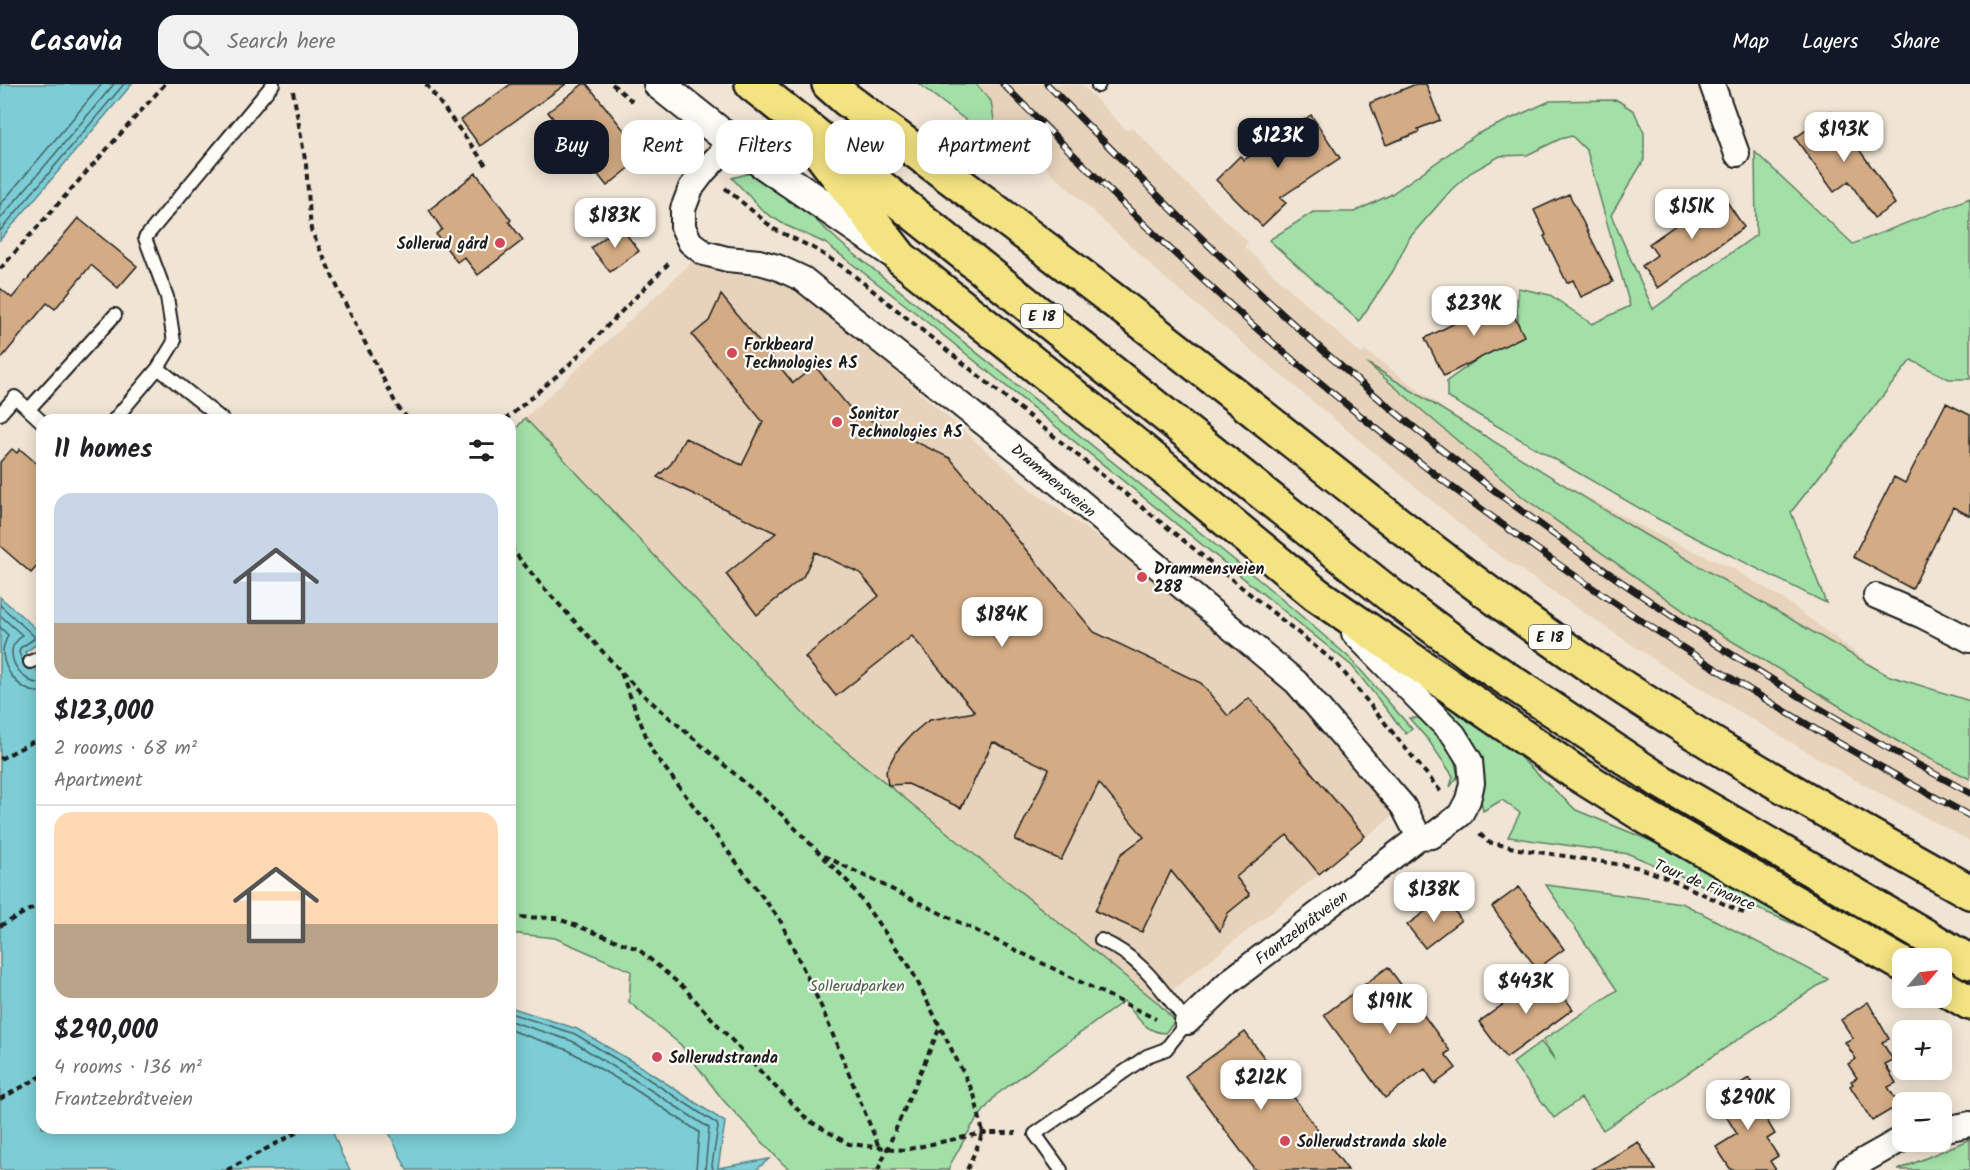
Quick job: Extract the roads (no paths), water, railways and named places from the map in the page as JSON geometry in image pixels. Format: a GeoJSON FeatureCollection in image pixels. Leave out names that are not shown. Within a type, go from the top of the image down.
{"type":"FeatureCollection","features":[{"type":"Feature","properties":{"kind":"highway","name":"E 18"},"geometry":{"type":"LineString","coordinates":[[752,84],[1390,595],[1477,658],[1660,781],[1970,962]]}},
{"type":"Feature","properties":{"kind":"highway","name":"E 18"},"geometry":{"type":"LineString","coordinates":[[838,89],[1160,336],[1416,540],[1503,604],[1685,727],[1827,812],[1970,892]]}},
{"type":"Feature","properties":{"kind":"highway"},"geometry":{"type":"LineString","coordinates":[[794,118],[871,222],[901,258],[1316,594],[1573,771],[1658,824],[1892,958]]}},
{"type":"Feature","properties":{"kind":"highway"},"geometry":{"type":"LineString","coordinates":[[1952,993],[1970,1003]]}},
{"type":"Feature","properties":{"kind":"street"},"geometry":{"type":"LineString","coordinates":[[658,84],[716,129]]}},
{"type":"Feature","properties":{"kind":"street"},"geometry":{"type":"LineString","coordinates":[[1712,84],[1737,154]]}},
{"type":"Feature","properties":{"kind":"street","name":"Drammensveien"},"geometry":{"type":"LineString","coordinates":[[716,159],[691,188],[682,209],[683,227],[690,243],[704,253],[727,259],[759,262],[777,267],[803,279],[1034,463],[1296,682],[1403,806],[1419,837]]}},
{"type":"Feature","properties":{"kind":"street"},"geometry":{"type":"LineString","coordinates":[[779,174],[901,258]]}},
{"type":"Feature","properties":{"kind":"street"},"geometry":{"type":"LineString","coordinates":[[1316,594],[1454,735],[1470,761],[1472,783],[1468,800],[1460,815],[1432,836],[1419,837]]}},
{"type":"Feature","properties":{"kind":"street"},"geometry":{"type":"LineString","coordinates":[[1875,596],[1923,616],[1970,640]]}},
{"type":"Feature","properties":{"kind":"street","name":"Frantzebråtveien"},"geometry":{"type":"LineString","coordinates":[[1184,1026],[1230,981],[1419,837]]}},
{"type":"Feature","properties":{"kind":"street"},"geometry":{"type":"LineString","coordinates":[[1952,1128],[1970,1124]]}},
{"type":"Feature","properties":{"kind":"street"},"geometry":{"type":"LineString","coordinates":[[1846,1170],[1892,1145]]}},
{"type":"Feature","properties":{"kind":"lane"},"geometry":{"type":"LineString","coordinates":[[119,414],[158,368],[174,342],[167,297],[145,238],[273,84]]}},
{"type":"Feature","properties":{"kind":"lane"},"geometry":{"type":"LineString","coordinates":[[29,409],[115,315]]}},
{"type":"Feature","properties":{"kind":"lane"},"geometry":{"type":"LineString","coordinates":[[158,368],[216,414]]}},
{"type":"Feature","properties":{"kind":"lane"},"geometry":{"type":"LineString","coordinates":[[0,414],[15,397],[36,416]]}},
{"type":"Feature","properties":{"kind":"lane"},"geometry":{"type":"LineString","coordinates":[[30,663],[36,660]]}},
{"type":"Feature","properties":{"kind":"lane"},"geometry":{"type":"LineString","coordinates":[[1062,1170],[1035,1134],[1147,1056],[1166,1049],[1184,1026],[1141,964],[1118,947],[1101,940]]}},
{"type":"Feature","properties":{"kind":"water"},"geometry":{"type":"Polygon","coordinates":[[[0,84],[132,84],[0,240],[0,84]]]}},
{"type":"Feature","properties":{"kind":"water"},"geometry":{"type":"Polygon","coordinates":[[[0,597],[36,629],[36,645],[25,652],[36,669],[36,1134],[333,1134],[350,1170],[0,1170],[0,597]]]}},
{"type":"Feature","properties":{"kind":"water"},"geometry":{"type":"Polygon","coordinates":[[[516,1009],[577,1029],[643,1068],[725,1122],[718,1168],[769,1159],[756,1170],[407,1170],[390,1134],[516,1134],[516,1009]]]}},
{"type":"Feature","properties":{"kind":"railway"},"geometry":{"type":"LineString","coordinates":[[1003,84],[1148,228],[1261,333],[1378,430],[1458,492],[1623,609],[1708,664],[1882,768],[1970,816]]}},
{"type":"Feature","properties":{"kind":"railway"},"geometry":{"type":"LineString","coordinates":[[1047,84],[1160,198],[1316,345],[1501,495],[1576,550],[1731,654],[1810,703],[1970,793]]}},
{"type":"Feature","properties":{"kind":"place","name":"Sollerud gård"},"geometry":{"type":"Point","coordinates":[500,243]}},
{"type":"Feature","properties":{"kind":"place","name":"Forkbeard Technologies AS"},"geometry":{"type":"Point","coordinates":[732,353]}},
{"type":"Feature","properties":{"kind":"place","name":"Sonitor Technologies AS"},"geometry":{"type":"Point","coordinates":[837,422]}},
{"type":"Feature","properties":{"kind":"place","name":"Drammensveien 288"},"geometry":{"type":"Point","coordinates":[1142,577]}},
{"type":"Feature","properties":{"kind":"place","name":"Sollerudstranda"},"geometry":{"type":"Point","coordinates":[657,1057]}},
{"type":"Feature","properties":{"kind":"place","name":"Sollerudstranda skole"},"geometry":{"type":"Point","coordinates":[1285,1141]}},
{"type":"Feature","properties":{"kind":"park label","name":"Sollerudparken"},"geometry":{"type":"Point","coordinates":[857,985]}}]}
